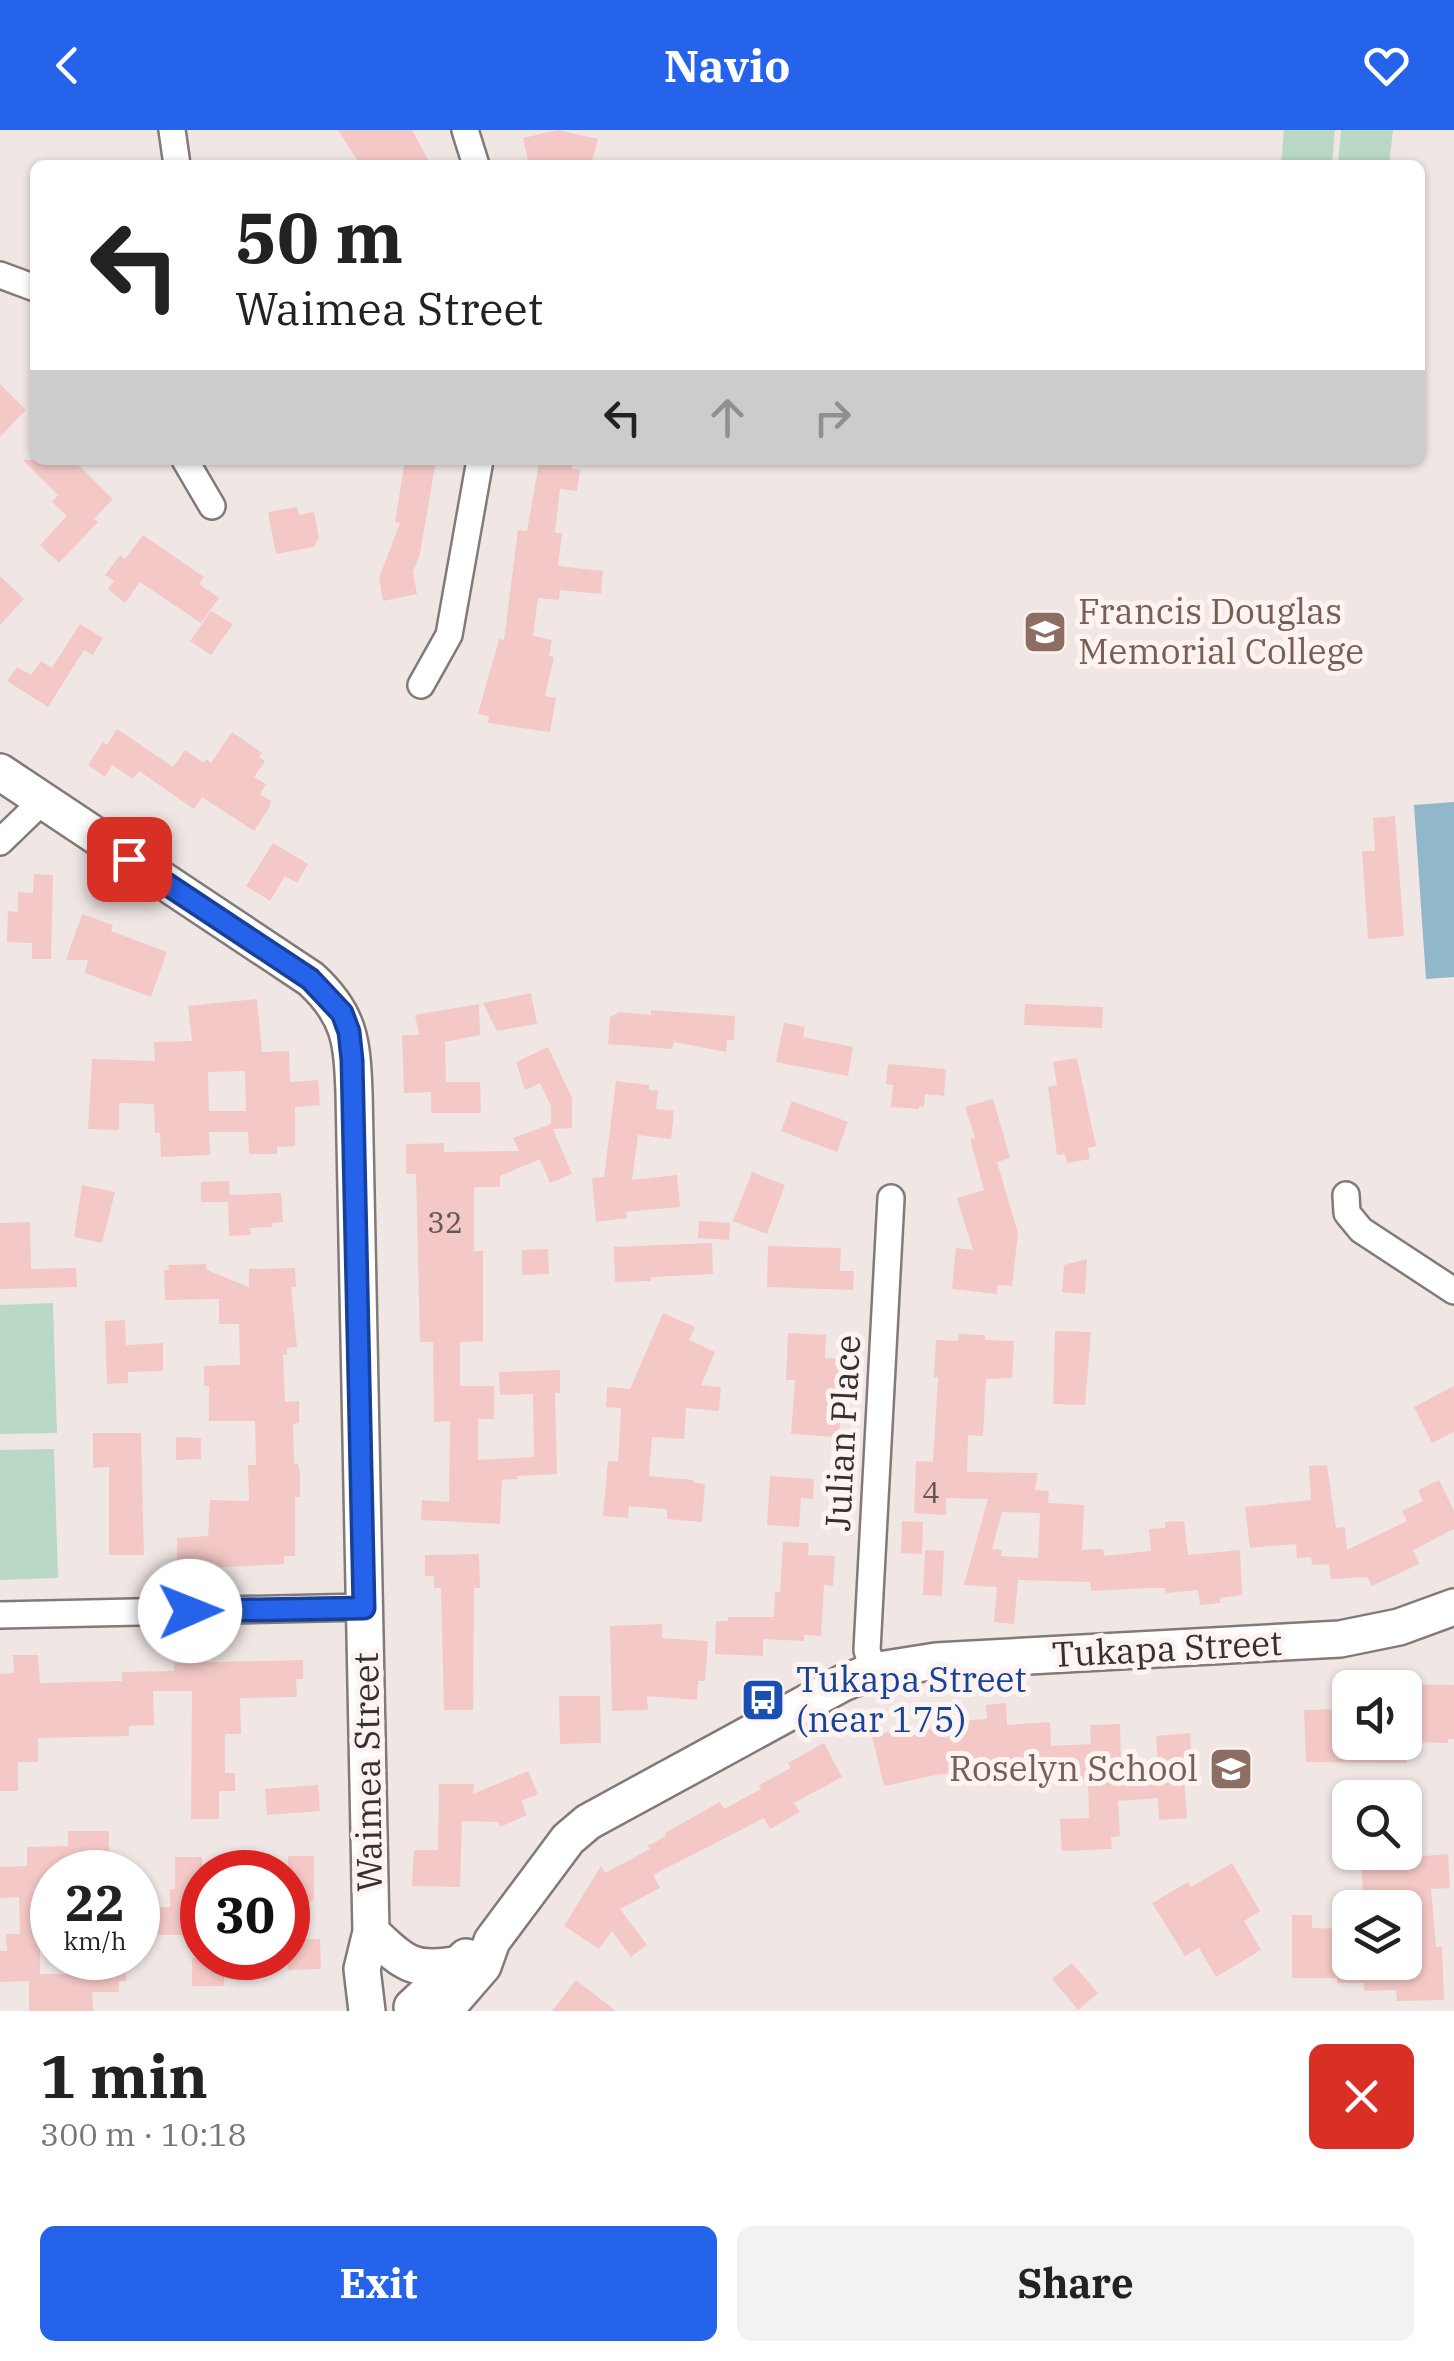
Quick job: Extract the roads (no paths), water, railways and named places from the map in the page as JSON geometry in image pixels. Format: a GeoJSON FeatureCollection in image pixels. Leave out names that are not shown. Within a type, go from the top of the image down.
{"type":"FeatureCollection","features":[{"type":"Feature","properties":{"kind":"main road","name":"Waimea Street"},"geometry":{"type":"LineString","coordinates":[[0,772],[310,979],[342,1013],[349,1032],[354,1092],[371,1932],[362,1970],[367,2011]]}},
{"type":"Feature","properties":{"kind":"main road","name":"Tukapa Street"},"geometry":{"type":"LineString","coordinates":[[417,2009],[484,1966],[492,1941],[568,1839],[588,1822],[827,1689],[874,1671],[936,1661],[1340,1640],[1399,1628],[1454,1607]]}},
{"type":"Feature","properties":{"kind":"main road","name":"Waimea Street"},"geometry":{"type":"LineString","coordinates":[[371,1932],[414,1967],[428,1970],[454,1965]]}},
{"type":"Feature","properties":{"kind":"main road","name":"Waimea Street"},"geometry":{"type":"LineString","coordinates":[[371,1932],[386,1981],[417,2009]]}},
{"type":"Feature","properties":{"kind":"main road","name":"Tukapa Street"},"geometry":{"type":"LineString","coordinates":[[417,2009],[454,1965],[492,1941]]}},
{"type":"Feature","properties":{"kind":"street"},"geometry":{"type":"LineString","coordinates":[[172,130],[176,160]]}},
{"type":"Feature","properties":{"kind":"street"},"geometry":{"type":"LineString","coordinates":[[466,130],[475,160]]}},
{"type":"Feature","properties":{"kind":"street"},"geometry":{"type":"LineString","coordinates":[[0,274],[30,286]]}},
{"type":"Feature","properties":{"kind":"street"},"geometry":{"type":"LineString","coordinates":[[188,465],[212,506]]}},
{"type":"Feature","properties":{"kind":"street"},"geometry":{"type":"LineString","coordinates":[[420,685],[449,636],[479,465]]}},
{"type":"Feature","properties":{"kind":"street"},"geometry":{"type":"LineString","coordinates":[[0,842],[31,812],[38,799]]}},
{"type":"Feature","properties":{"kind":"street"},"geometry":{"type":"LineString","coordinates":[[1346,1195],[1348,1212],[1362,1230],[1454,1291]]}},
{"type":"Feature","properties":{"kind":"street","name":"Julian Place"},"geometry":{"type":"LineString","coordinates":[[874,1671],[866,1650],[891,1198]]}},
{"type":"Feature","properties":{"kind":"street"},"geometry":{"type":"LineString","coordinates":[[0,1614],[364,1608]]}},
{"type":"Feature","properties":{"kind":"water"},"geometry":{"type":"Polygon","coordinates":[[[1454,802],[1454,977],[1426,979],[1414,805],[1454,802]]]}},
{"type":"Feature","properties":{"kind":"place","name":"Francis Douglas Memorial College"},"geometry":{"type":"Point","coordinates":[1045,632]}},
{"type":"Feature","properties":{"kind":"place","name":"Tukapa Street (near 175)"},"geometry":{"type":"Point","coordinates":[763,1700]}},
{"type":"Feature","properties":{"kind":"place","name":"Roselyn School"},"geometry":{"type":"Point","coordinates":[1231,1769]}}]}
